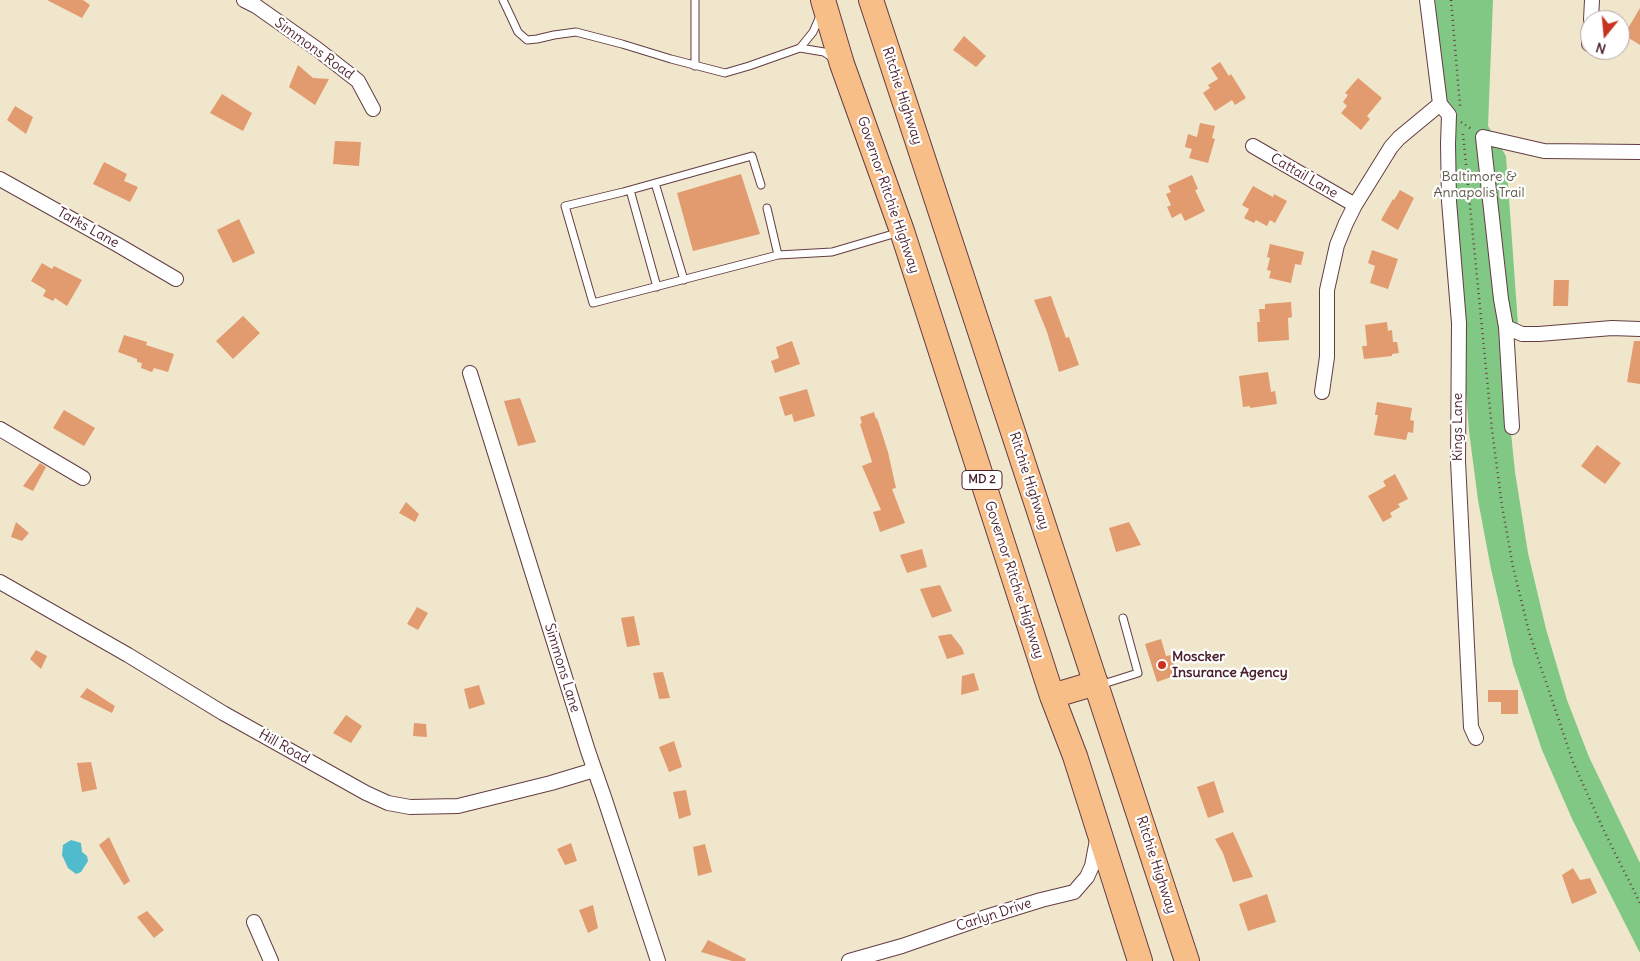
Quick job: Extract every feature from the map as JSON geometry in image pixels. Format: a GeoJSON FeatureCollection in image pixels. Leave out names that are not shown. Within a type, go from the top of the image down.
{"type":"FeatureCollection","features":[{"type":"Feature","properties":{"kind":"highway","name":"Ritchie Highway"},"geometry":{"type":"LineString","coordinates":[[871,0],[1187,961]]}},
{"type":"Feature","properties":{"kind":"highway","name":"Governor Ritchie Highway"},"geometry":{"type":"LineString","coordinates":[[823,3],[842,64],[902,231],[1052,696],[1074,756],[1140,961]]}},
{"type":"Feature","properties":{"kind":"highway"},"geometry":{"type":"LineString","coordinates":[[1052,696],[1096,684]]}},
{"type":"Feature","properties":{"kind":"street","name":"Simmons Road"},"geometry":{"type":"LineString","coordinates":[[244,0],[256,6],[317,49],[358,81],[373,109]]}},
{"type":"Feature","properties":{"kind":"street","name":"Kings Lane"},"geometry":{"type":"LineString","coordinates":[[1427,0],[1448,144],[1449,201],[1459,323],[1458,461],[1471,727],[1476,738]]}},
{"type":"Feature","properties":{"kind":"street"},"geometry":{"type":"LineString","coordinates":[[1322,392],[1327,357],[1327,290],[1337,245],[1346,223],[1391,148],[1400,138],[1444,110]]}},
{"type":"Feature","properties":{"kind":"street"},"geometry":{"type":"LineString","coordinates":[[1512,427],[1506,327],[1483,137],[1544,151],[1640,152]]}},
{"type":"Feature","properties":{"kind":"street","name":"Cattail Lane"},"geometry":{"type":"LineString","coordinates":[[1253,146],[1356,205]]}},
{"type":"Feature","properties":{"kind":"street","name":"Tarks Lane"},"geometry":{"type":"LineString","coordinates":[[0,178],[176,279]]}},
{"type":"Feature","properties":{"kind":"street"},"geometry":{"type":"LineString","coordinates":[[1506,327],[1522,334],[1612,328],[1640,329]]}},
{"type":"Feature","properties":{"kind":"street","name":"Simmons Lane"},"geometry":{"type":"LineString","coordinates":[[470,374],[594,770],[658,961]]}},
{"type":"Feature","properties":{"kind":"street"},"geometry":{"type":"LineString","coordinates":[[0,429],[83,478]]}},
{"type":"Feature","properties":{"kind":"street","name":"Hill Road"},"geometry":{"type":"LineString","coordinates":[[0,582],[128,655],[223,713],[366,793],[388,803],[410,807],[458,806],[551,783],[594,770]]}},
{"type":"Feature","properties":{"kind":"street","name":"Carlyn Drive"},"geometry":{"type":"LineString","coordinates":[[849,961],[902,946],[1033,902],[1074,892],[1092,866],[1098,829]]}},
{"type":"Feature","properties":{"kind":"street"},"geometry":{"type":"LineString","coordinates":[[254,922],[271,961]]}},
{"type":"Feature","properties":{"kind":"lane"},"geometry":{"type":"LineString","coordinates":[[503,0],[518,32],[527,40],[537,40],[576,32],[695,66],[724,72],[749,66],[800,48],[824,52],[842,64]]}},
{"type":"Feature","properties":{"kind":"lane"},"geometry":{"type":"LineString","coordinates":[[695,0],[695,66]]}},
{"type":"Feature","properties":{"kind":"lane"},"geometry":{"type":"LineString","coordinates":[[800,48],[813,32],[823,3]]}},
{"type":"Feature","properties":{"kind":"lane"},"geometry":{"type":"LineString","coordinates":[[761,185],[752,156],[565,206],[593,304],[778,256],[832,252],[902,231]]}},
{"type":"Feature","properties":{"kind":"lane"},"geometry":{"type":"LineString","coordinates":[[655,183],[684,280]]}},
{"type":"Feature","properties":{"kind":"lane"},"geometry":{"type":"LineString","coordinates":[[626,191],[657,287]]}},
{"type":"Feature","properties":{"kind":"lane"},"geometry":{"type":"LineString","coordinates":[[767,208],[778,256]]}},
{"type":"Feature","properties":{"kind":"lane"},"geometry":{"type":"LineString","coordinates":[[1096,684],[1138,673],[1122,618]]}},
{"type":"Feature","properties":{"kind":"path"},"geometry":{"type":"LineString","coordinates":[[1451,0],[1492,430],[1502,506],[1513,567],[1529,632],[1573,762],[1605,834],[1640,903]]}},
{"type":"Feature","properties":{"kind":"path"},"geometry":{"type":"LineString","coordinates":[[1444,110],[1483,137]]}},
{"type":"Feature","properties":{"kind":"green space","name":"Baltimore & Annapolis Trail"},"geometry":{"type":"Polygon","coordinates":[[[1435,0],[1493,0],[1488,126],[1506,156],[1518,325],[1500,324],[1515,472],[1528,553],[1546,629],[1567,700],[1589,757],[1640,863],[1640,953],[1573,821],[1542,750],[1513,664],[1491,569],[1478,500],[1469,431],[1435,0]]]}},
{"type":"Feature","properties":{"kind":"water"},"geometry":{"type":"Polygon","coordinates":[[[71,840],[81,843],[82,852],[87,856],[88,861],[81,872],[76,874],[68,868],[62,855],[63,845],[71,840]]]}},
{"type":"Feature","properties":{"kind":"building"},"geometry":{"type":"Polygon","coordinates":[[[47,0],[83,0],[90,5],[82,18],[47,0]]]}},
{"type":"Feature","properties":{"kind":"building"},"geometry":{"type":"Polygon","coordinates":[[[1640,8],[1640,45],[1630,39],[1630,25],[1640,8]]]}},
{"type":"Feature","properties":{"kind":"building"},"geometry":{"type":"Polygon","coordinates":[[[964,36],[986,56],[976,67],[953,50],[964,36]]]}},
{"type":"Feature","properties":{"kind":"building"},"geometry":{"type":"Polygon","coordinates":[[[1220,62],[1229,76],[1231,74],[1246,98],[1235,105],[1232,100],[1215,111],[1203,93],[1210,88],[1208,85],[1218,79],[1211,68],[1220,62]]]}},
{"type":"Feature","properties":{"kind":"building"},"geometry":{"type":"Polygon","coordinates":[[[298,65],[313,78],[329,79],[315,105],[289,87],[298,65]]]}},
{"type":"Feature","properties":{"kind":"building"},"geometry":{"type":"Polygon","coordinates":[[[1358,78],[1382,98],[1367,116],[1370,119],[1361,130],[1341,113],[1347,106],[1343,102],[1348,95],[1345,93],[1358,78]]]}},
{"type":"Feature","properties":{"kind":"building"},"geometry":{"type":"Polygon","coordinates":[[[222,94],[252,113],[243,131],[210,113],[222,94]]]}},
{"type":"Feature","properties":{"kind":"building"},"geometry":{"type":"Polygon","coordinates":[[[15,106],[33,117],[26,134],[7,120],[15,106]]]}},
{"type":"Feature","properties":{"kind":"building"},"geometry":{"type":"Polygon","coordinates":[[[1200,123],[1215,126],[1212,138],[1215,139],[1208,163],[1189,158],[1192,149],[1185,147],[1188,134],[1197,137],[1200,123]]]}},
{"type":"Feature","properties":{"kind":"building"},"geometry":{"type":"Polygon","coordinates":[[[335,141],[361,142],[359,166],[333,164],[335,141]]]}},
{"type":"Feature","properties":{"kind":"building"},"geometry":{"type":"Polygon","coordinates":[[[104,162],[127,174],[124,181],[138,187],[130,202],[93,184],[104,162]]]}},
{"type":"Feature","properties":{"kind":"building"},"geometry":{"type":"Polygon","coordinates":[[[741,174],[760,234],[693,251],[677,193],[741,174]]]}},
{"type":"Feature","properties":{"kind":"building"},"geometry":{"type":"Polygon","coordinates":[[[1192,175],[1198,189],[1195,190],[1205,211],[1185,221],[1181,213],[1172,218],[1167,207],[1171,205],[1166,194],[1171,192],[1168,186],[1192,175]]]}},
{"type":"Feature","properties":{"kind":"building"},"geometry":{"type":"Polygon","coordinates":[[[1253,186],[1273,197],[1274,194],[1287,201],[1275,223],[1270,220],[1267,226],[1256,220],[1254,223],[1244,218],[1249,209],[1242,205],[1253,186]]]}},
{"type":"Feature","properties":{"kind":"building"},"geometry":{"type":"Polygon","coordinates":[[[1400,190],[1414,198],[1398,230],[1381,220],[1400,190]]]}},
{"type":"Feature","properties":{"kind":"building"},"geometry":{"type":"Polygon","coordinates":[[[239,219],[255,253],[233,263],[217,230],[239,219]]]}},
{"type":"Feature","properties":{"kind":"building"},"geometry":{"type":"Polygon","coordinates":[[[1270,244],[1304,252],[1301,265],[1295,264],[1291,283],[1269,278],[1271,271],[1267,270],[1270,258],[1267,257],[1270,244]]]}},
{"type":"Feature","properties":{"kind":"building"},"geometry":{"type":"Polygon","coordinates":[[[1372,250],[1398,259],[1388,289],[1370,283],[1375,266],[1368,263],[1372,250]]]}},
{"type":"Feature","properties":{"kind":"building"},"geometry":{"type":"Polygon","coordinates":[[[42,263],[52,269],[54,266],[82,280],[67,306],[55,298],[53,301],[43,296],[46,290],[31,281],[42,263]]]}},
{"type":"Feature","properties":{"kind":"building"},"geometry":{"type":"Polygon","coordinates":[[[1554,280],[1569,280],[1568,306],[1553,306],[1554,280]]]}},
{"type":"Feature","properties":{"kind":"building"},"geometry":{"type":"Polygon","coordinates":[[[1051,296],[1066,338],[1069,337],[1079,365],[1059,372],[1047,332],[1034,300],[1051,296]]]}},
{"type":"Feature","properties":{"kind":"building"},"geometry":{"type":"Polygon","coordinates":[[[1291,302],[1292,317],[1288,318],[1289,340],[1258,342],[1257,322],[1260,322],[1259,309],[1265,309],[1265,304],[1291,302]]]}},
{"type":"Feature","properties":{"kind":"building"},"geometry":{"type":"Polygon","coordinates":[[[243,316],[260,333],[233,359],[216,341],[243,316]]]}},
{"type":"Feature","properties":{"kind":"building"},"geometry":{"type":"Polygon","coordinates":[[[1387,322],[1388,331],[1392,330],[1393,342],[1397,342],[1399,353],[1392,354],[1392,356],[1364,359],[1362,346],[1367,346],[1365,325],[1387,322]]]}},
{"type":"Feature","properties":{"kind":"building"},"geometry":{"type":"Polygon","coordinates":[[[124,335],[147,342],[146,345],[174,354],[168,372],[154,368],[152,372],[141,368],[142,363],[137,362],[137,359],[118,352],[124,335]]]}},
{"type":"Feature","properties":{"kind":"building"},"geometry":{"type":"Polygon","coordinates":[[[792,341],[800,364],[775,373],[771,361],[779,358],[776,347],[792,341]]]}},
{"type":"Feature","properties":{"kind":"building"},"geometry":{"type":"Polygon","coordinates":[[[1634,341],[1640,341],[1640,384],[1627,382],[1634,341]]]}},
{"type":"Feature","properties":{"kind":"building"},"geometry":{"type":"Polygon","coordinates":[[[1268,372],[1271,392],[1275,391],[1277,404],[1250,408],[1250,406],[1243,407],[1239,376],[1268,372]]]}},
{"type":"Feature","properties":{"kind":"building"},"geometry":{"type":"Polygon","coordinates":[[[807,389],[815,416],[794,422],[792,414],[785,416],[779,397],[807,389]]]}},
{"type":"Feature","properties":{"kind":"building"},"geometry":{"type":"Polygon","coordinates":[[[520,398],[536,442],[518,446],[504,401],[520,398]]]}},
{"type":"Feature","properties":{"kind":"building"},"geometry":{"type":"Polygon","coordinates":[[[1377,402],[1412,408],[1410,420],[1414,421],[1413,433],[1408,432],[1406,440],[1374,435],[1378,415],[1375,415],[1377,402]]]}},
{"type":"Feature","properties":{"kind":"building"},"geometry":{"type":"Polygon","coordinates":[[[64,410],[95,428],[84,446],[53,428],[64,410]]]}},
{"type":"Feature","properties":{"kind":"building"},"geometry":{"type":"Polygon","coordinates":[[[874,412],[888,452],[896,488],[892,489],[905,523],[880,532],[873,512],[881,510],[862,466],[872,462],[860,424],[862,423],[860,417],[874,412]]]}},
{"type":"Feature","properties":{"kind":"building"},"geometry":{"type":"Polygon","coordinates":[[[1597,445],[1621,463],[1605,484],[1581,466],[1597,445]]]}},
{"type":"Feature","properties":{"kind":"building"},"geometry":{"type":"Polygon","coordinates":[[[40,463],[46,467],[33,491],[23,486],[40,463]]]}},
{"type":"Feature","properties":{"kind":"building"},"geometry":{"type":"Polygon","coordinates":[[[1395,474],[1408,499],[1398,504],[1400,507],[1390,513],[1392,517],[1383,522],[1368,496],[1386,486],[1383,481],[1395,474]]]}},
{"type":"Feature","properties":{"kind":"building"},"geometry":{"type":"Polygon","coordinates":[[[406,502],[419,514],[415,522],[399,513],[406,502]]]}},
{"type":"Feature","properties":{"kind":"building"},"geometry":{"type":"Polygon","coordinates":[[[16,522],[29,533],[22,541],[11,537],[16,522]]]}},
{"type":"Feature","properties":{"kind":"building"},"geometry":{"type":"Polygon","coordinates":[[[1129,522],[1141,545],[1116,552],[1109,528],[1129,522]]]}},
{"type":"Feature","properties":{"kind":"building"},"geometry":{"type":"Polygon","coordinates":[[[922,549],[927,567],[907,573],[900,555],[922,549]]]}},
{"type":"Feature","properties":{"kind":"building"},"geometry":{"type":"Polygon","coordinates":[[[940,585],[952,611],[932,618],[920,589],[940,585]]]}},
{"type":"Feature","properties":{"kind":"building"},"geometry":{"type":"Polygon","coordinates":[[[417,607],[428,613],[418,630],[407,624],[417,607]]]}},
{"type":"Feature","properties":{"kind":"building"},"geometry":{"type":"Polygon","coordinates":[[[634,616],[640,645],[627,647],[621,618],[634,616]]]}},
{"type":"Feature","properties":{"kind":"building"},"geometry":{"type":"Polygon","coordinates":[[[951,634],[962,648],[964,654],[947,659],[938,636],[951,634]]]}},
{"type":"Feature","properties":{"kind":"building","name":"Moscker Insurance Agency"},"geometry":{"type":"Polygon","coordinates":[[[1161,639],[1166,656],[1171,655],[1177,672],[1174,673],[1174,676],[1157,682],[1145,644],[1161,639]]]}},
{"type":"Feature","properties":{"kind":"building"},"geometry":{"type":"Polygon","coordinates":[[[36,650],[47,656],[41,669],[30,659],[36,650]]]}},
{"type":"Feature","properties":{"kind":"building"},"geometry":{"type":"Polygon","coordinates":[[[663,672],[670,698],[659,699],[653,673],[663,672]]]}},
{"type":"Feature","properties":{"kind":"building"},"geometry":{"type":"Polygon","coordinates":[[[974,673],[979,690],[961,695],[962,676],[974,673]]]}},
{"type":"Feature","properties":{"kind":"building"},"geometry":{"type":"Polygon","coordinates":[[[479,685],[485,704],[469,709],[464,689],[479,685]]]}},
{"type":"Feature","properties":{"kind":"building"},"geometry":{"type":"Polygon","coordinates":[[[87,688],[115,706],[112,713],[80,697],[87,688]]]}},
{"type":"Feature","properties":{"kind":"building"},"geometry":{"type":"Polygon","coordinates":[[[1488,690],[1518,690],[1518,714],[1501,714],[1501,702],[1488,702],[1488,690]]]}},
{"type":"Feature","properties":{"kind":"building"},"geometry":{"type":"Polygon","coordinates":[[[346,715],[362,726],[351,743],[333,733],[346,715]]]}},
{"type":"Feature","properties":{"kind":"building"},"geometry":{"type":"Polygon","coordinates":[[[414,723],[426,724],[427,737],[413,736],[414,723]]]}},
{"type":"Feature","properties":{"kind":"building"},"geometry":{"type":"Polygon","coordinates":[[[674,741],[682,767],[669,772],[659,747],[674,741]]]}},
{"type":"Feature","properties":{"kind":"building"},"geometry":{"type":"Polygon","coordinates":[[[91,762],[97,789],[82,792],[77,763],[91,762]]]}},
{"type":"Feature","properties":{"kind":"building"},"geometry":{"type":"Polygon","coordinates":[[[1214,781],[1224,812],[1208,818],[1197,787],[1214,781]]]}},
{"type":"Feature","properties":{"kind":"building"},"geometry":{"type":"Polygon","coordinates":[[[686,790],[691,815],[679,819],[673,792],[686,790]]]}},
{"type":"Feature","properties":{"kind":"building"},"geometry":{"type":"Polygon","coordinates":[[[1233,832],[1253,877],[1233,882],[1223,853],[1215,839],[1233,832]]]}},
{"type":"Feature","properties":{"kind":"building"},"geometry":{"type":"Polygon","coordinates":[[[109,837],[130,881],[124,885],[99,845],[109,837]]]}},
{"type":"Feature","properties":{"kind":"building"},"geometry":{"type":"Polygon","coordinates":[[[571,843],[577,861],[565,865],[557,849],[571,843]]]}},
{"type":"Feature","properties":{"kind":"building"},"geometry":{"type":"Polygon","coordinates":[[[705,844],[712,872],[698,876],[693,847],[705,844]]]}},
{"type":"Feature","properties":{"kind":"building"},"geometry":{"type":"Polygon","coordinates":[[[1573,868],[1580,880],[1590,878],[1597,893],[1572,904],[1562,875],[1573,868]]]}},
{"type":"Feature","properties":{"kind":"building"},"geometry":{"type":"Polygon","coordinates":[[[1267,894],[1276,922],[1248,931],[1239,904],[1267,894]]]}},
{"type":"Feature","properties":{"kind":"building"},"geometry":{"type":"Polygon","coordinates":[[[593,905],[598,928],[588,933],[579,910],[593,905]]]}},
{"type":"Feature","properties":{"kind":"building"},"geometry":{"type":"Polygon","coordinates":[[[147,911],[164,930],[154,938],[137,917],[147,911]]]}},
{"type":"Feature","properties":{"kind":"building"},"geometry":{"type":"Polygon","coordinates":[[[708,940],[746,959],[745,961],[732,961],[701,952],[708,940]]]}},
{"type":"Feature","properties":{"kind":"place","name":"Moscker Insurance Agency"},"geometry":{"type":"Point","coordinates":[1162,665]}}]}
